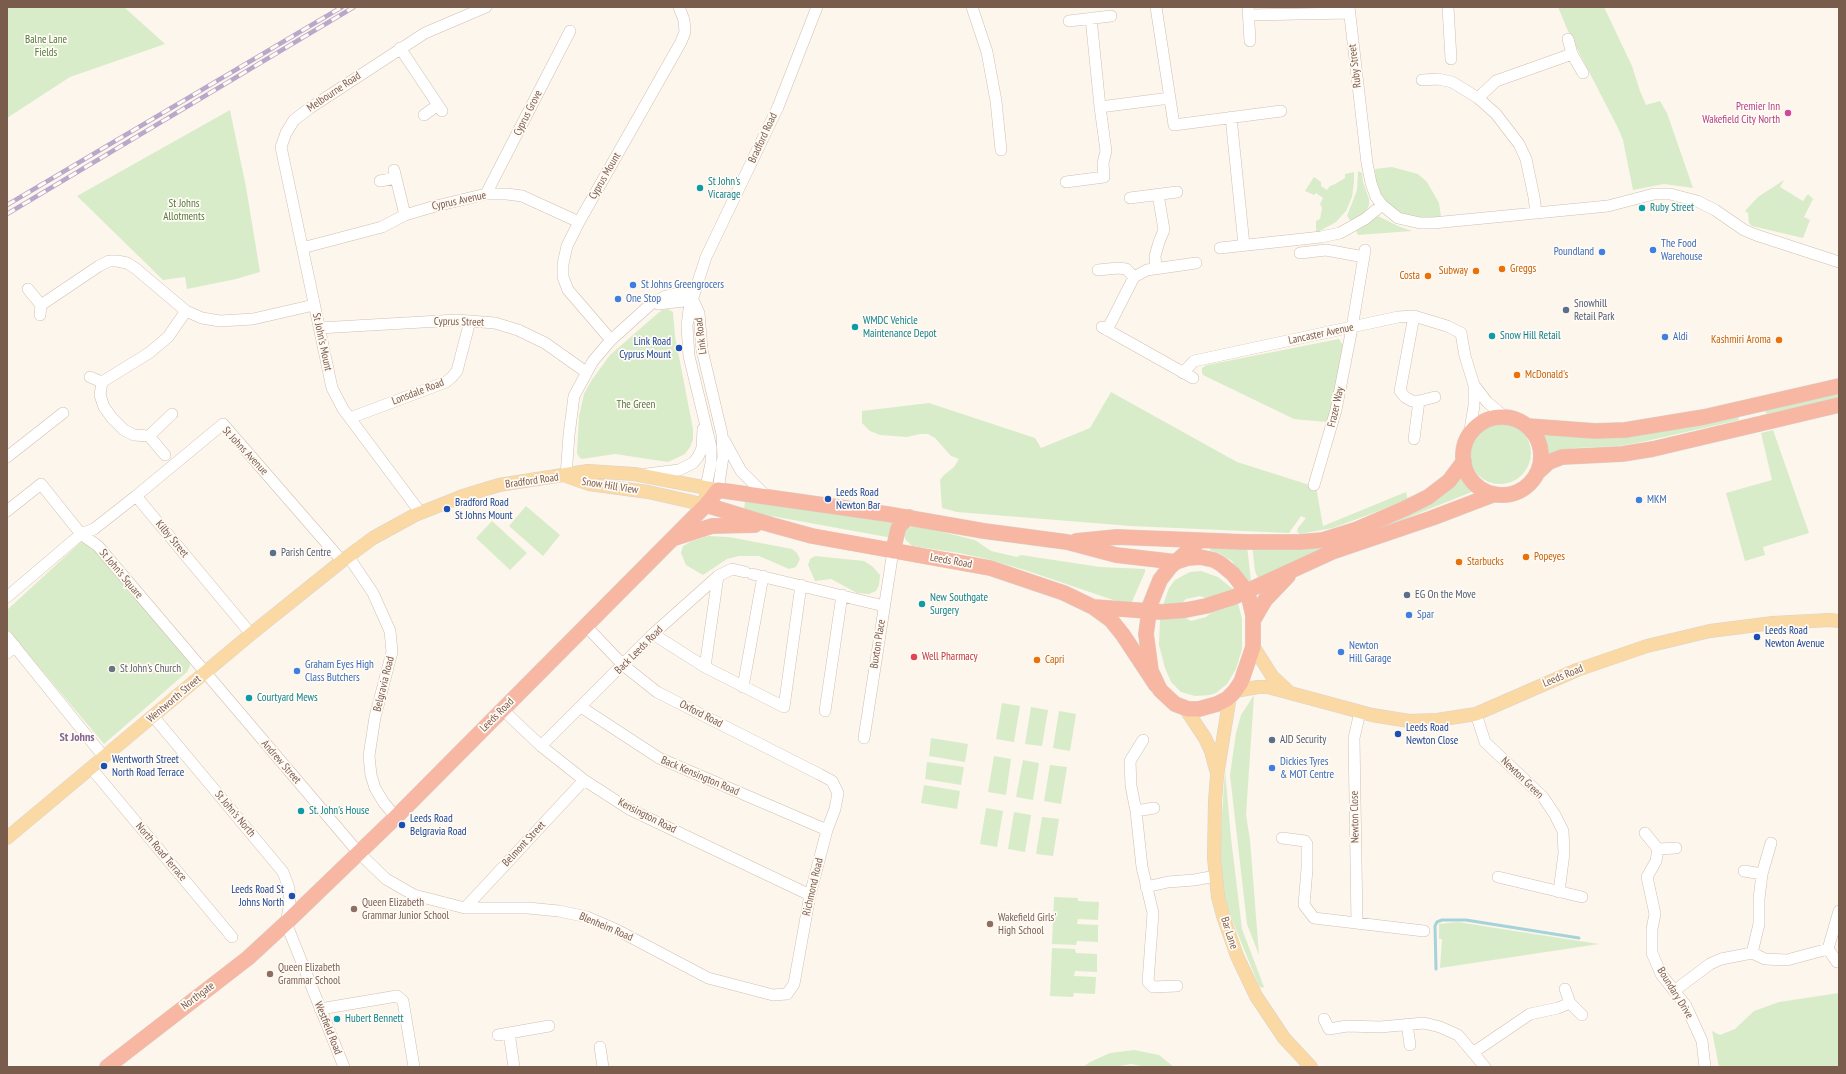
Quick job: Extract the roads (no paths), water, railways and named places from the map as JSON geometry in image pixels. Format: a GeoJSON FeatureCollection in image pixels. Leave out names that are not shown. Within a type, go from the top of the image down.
{"type":"FeatureCollection","features":[{"type":"Feature","properties":{"kind":"highway"},"geometry":{"type":"LineString","coordinates":[[1527,426],[1595,431],[1625,430],[1704,417],[1839,386]]}},
{"type":"Feature","properties":{"kind":"highway"},"geometry":{"type":"LineString","coordinates":[[1537,473],[1541,461],[1538,440],[1527,426],[1513,418],[1505,417],[1489,419],[1479,425],[1469,436],[1464,450],[1464,461],[1467,473],[1476,485],[1482,489],[1495,494],[1507,495],[1523,489],[1549,462],[1562,458],[1622,454],[1653,449],[1839,405]]}},
{"type":"Feature","properties":{"kind":"highway"},"geometry":{"type":"LineString","coordinates":[[1067,542],[1117,537],[1200,541],[1299,542],[1323,540],[1337,537],[1391,515],[1428,496],[1449,481],[1464,461]]}},
{"type":"Feature","properties":{"kind":"highway"},"geometry":{"type":"LineString","coordinates":[[712,488],[984,531],[1067,542],[1116,555],[1176,562],[1195,557],[1214,560],[1228,570],[1246,592],[1252,606],[1254,619],[1253,646],[1247,668],[1233,694],[1217,704],[1193,710],[1185,708],[1169,700],[1156,685],[1151,671],[1146,634],[1153,596],[1160,580],[1176,562],[1200,541]]}},
{"type":"Feature","properties":{"kind":"highway","name":"Leeds Road"},"geometry":{"type":"LineString","coordinates":[[286,923],[396,817],[706,505],[712,488]]}},
{"type":"Feature","properties":{"kind":"highway"},"geometry":{"type":"LineString","coordinates":[[1093,607],[1149,612],[1196,608],[1226,600],[1337,550],[1432,518],[1495,494]]}},
{"type":"Feature","properties":{"kind":"highway","name":"Leeds Road"},"geometry":{"type":"LineString","coordinates":[[706,505],[772,525],[819,537],[1001,571],[1064,592],[1093,607],[1106,616],[1116,626],[1156,685]]}},
{"type":"Feature","properties":{"kind":"highway"},"geometry":{"type":"LineString","coordinates":[[893,551],[898,529],[901,524],[909,518]]}},
{"type":"Feature","properties":{"kind":"highway"},"geometry":{"type":"LineString","coordinates":[[670,541],[712,526],[732,524],[772,525]]}},
{"type":"Feature","properties":{"kind":"highway"},"geometry":{"type":"LineString","coordinates":[[1254,619],[1268,596],[1296,568]]}},
{"type":"Feature","properties":{"kind":"highway","name":"Northgate"},"geometry":{"type":"LineString","coordinates":[[107,1067],[248,958],[286,923]]}},
{"type":"Feature","properties":{"kind":"main road","name":"Snow Hill View"},"geometry":{"type":"LineString","coordinates":[[566,476],[596,471],[642,475],[712,488]]}},
{"type":"Feature","properties":{"kind":"main road","name":"Snow Hill View"},"geometry":{"type":"LineString","coordinates":[[566,476],[590,484],[648,492],[706,505]]}},
{"type":"Feature","properties":{"kind":"main road","name":"Bradford Road"},"geometry":{"type":"LineString","coordinates":[[345,558],[396,524],[420,512],[463,496],[499,486],[533,479],[566,476]]}},
{"type":"Feature","properties":{"kind":"main road","name":"Wentworth Street"},"geometry":{"type":"LineString","coordinates":[[7,838],[251,634],[345,558]]}},
{"type":"Feature","properties":{"kind":"main road","name":"Leeds Road"},"geometry":{"type":"LineString","coordinates":[[1233,694],[1263,686],[1360,712],[1409,721],[1437,720],[1476,714],[1577,670],[1647,646],[1710,631],[1773,623],[1830,620],[1839,622]]}},
{"type":"Feature","properties":{"kind":"main road","name":"Leeds Road"},"geometry":{"type":"LineString","coordinates":[[1253,646],[1272,676],[1291,693]]}},
{"type":"Feature","properties":{"kind":"main road","name":"Bar Lane"},"geometry":{"type":"LineString","coordinates":[[1233,694],[1217,776],[1214,815],[1216,876],[1223,916],[1236,956],[1269,1017],[1284,1038],[1311,1067]]}},
{"type":"Feature","properties":{"kind":"main road","name":"Bar Lane"},"geometry":{"type":"LineString","coordinates":[[1185,708],[1208,744],[1217,776]]}},
{"type":"Feature","properties":{"kind":"street","name":"Melbourne Road"},"geometry":{"type":"LineString","coordinates":[[281,147],[286,132],[294,120],[400,48],[425,33],[486,7]]}},
{"type":"Feature","properties":{"kind":"street","name":"Cyprus Mount"},"geometry":{"type":"LineString","coordinates":[[611,340],[568,290],[563,278],[567,246],[579,222],[682,42],[685,32],[684,20],[679,7]]}},
{"type":"Feature","properties":{"kind":"street","name":"Bradford Road"},"geometry":{"type":"LineString","coordinates":[[566,476],[571,408],[576,391],[586,372],[600,352],[611,340],[649,306],[694,295],[706,257],[778,107],[817,7]]}},
{"type":"Feature","properties":{"kind":"street"},"geometry":{"type":"LineString","coordinates":[[972,7],[987,52],[996,101],[1001,150]]}},
{"type":"Feature","properties":{"kind":"street"},"geometry":{"type":"LineString","coordinates":[[1156,7],[1174,125],[1281,111]]}},
{"type":"Feature","properties":{"kind":"street"},"geometry":{"type":"LineString","coordinates":[[1448,7],[1451,59]]}},
{"type":"Feature","properties":{"kind":"street"},"geometry":{"type":"LineString","coordinates":[[1250,41],[1249,11],[1349,10]]}},
{"type":"Feature","properties":{"kind":"street","name":"Ruby Street"},"geometry":{"type":"LineString","coordinates":[[1349,10],[1367,163],[1371,183],[1376,196],[1382,205],[1398,218],[1420,224],[1608,206],[1654,194],[1670,194],[1697,201],[1715,210],[1744,230],[1756,235],[1839,262]]}},
{"type":"Feature","properties":{"kind":"street"},"geometry":{"type":"LineString","coordinates":[[1069,21],[1111,16]]}},
{"type":"Feature","properties":{"kind":"street"},"geometry":{"type":"LineString","coordinates":[[1066,182],[1104,177],[1103,163],[1106,151],[1091,18]]}},
{"type":"Feature","properties":{"kind":"street","name":"Cyprus Grove"},"geometry":{"type":"LineString","coordinates":[[486,194],[570,31]]}},
{"type":"Feature","properties":{"kind":"street"},"geometry":{"type":"LineString","coordinates":[[1568,39],[1572,54],[1582,73]]}},
{"type":"Feature","properties":{"kind":"street"},"geometry":{"type":"LineString","coordinates":[[400,48],[440,108],[424,115]]}},
{"type":"Feature","properties":{"kind":"street"},"geometry":{"type":"LineString","coordinates":[[1478,98],[1496,81],[1572,54]]}},
{"type":"Feature","properties":{"kind":"street"},"geometry":{"type":"LineString","coordinates":[[1422,80],[1438,79],[1452,82],[1478,98],[1496,114],[1519,144],[1531,177],[1536,213]]}},
{"type":"Feature","properties":{"kind":"street"},"geometry":{"type":"LineString","coordinates":[[1100,107],[1170,98]]}},
{"type":"Feature","properties":{"kind":"street"},"geometry":{"type":"LineString","coordinates":[[1231,117],[1244,245]]}},
{"type":"Feature","properties":{"kind":"street","name":"St John's Mount"},"geometry":{"type":"LineString","coordinates":[[281,147],[332,388],[338,401],[350,418],[420,512]]}},
{"type":"Feature","properties":{"kind":"street"},"geometry":{"type":"LineString","coordinates":[[380,181],[395,174],[406,215]]}},
{"type":"Feature","properties":{"kind":"street"},"geometry":{"type":"LineString","coordinates":[[1130,198],[1177,192]]}},
{"type":"Feature","properties":{"kind":"street","name":"Cyprus Avenue"},"geometry":{"type":"LineString","coordinates":[[302,248],[382,227],[406,215],[452,201],[486,194],[522,196],[579,222]]}},
{"type":"Feature","properties":{"kind":"street"},"geometry":{"type":"LineString","coordinates":[[1156,269],[1155,256],[1164,230],[1158,194]]}},
{"type":"Feature","properties":{"kind":"street"},"geometry":{"type":"LineString","coordinates":[[1220,248],[1321,237],[1340,233],[1365,219],[1382,205]]}},
{"type":"Feature","properties":{"kind":"street","name":"Frazer Way"},"geometry":{"type":"LineString","coordinates":[[1300,253],[1326,250],[1365,254],[1336,410],[1314,485]]}},
{"type":"Feature","properties":{"kind":"street"},"geometry":{"type":"LineString","coordinates":[[28,289],[41,310],[99,266],[109,261],[127,263],[172,291],[186,311],[202,318],[220,321],[253,319],[314,305]]}},
{"type":"Feature","properties":{"kind":"street"},"geometry":{"type":"LineString","coordinates":[[1098,270],[1118,268],[1126,269],[1134,277],[1147,270],[1196,263]]}},
{"type":"Feature","properties":{"kind":"street","name":"Lancaster Avenue"},"geometry":{"type":"LineString","coordinates":[[1134,277],[1104,328],[1188,375],[1194,361],[1398,317],[1414,316],[1447,326],[1461,333],[1465,356],[1474,385]]}},
{"type":"Feature","properties":{"kind":"street","name":"Link Road"},"geometry":{"type":"LineString","coordinates":[[694,295],[687,319],[688,346],[711,453],[710,471],[712,488]]}},
{"type":"Feature","properties":{"kind":"street","name":"Link Road"},"geometry":{"type":"LineString","coordinates":[[694,295],[699,313],[702,350],[722,434],[723,457],[712,488]]}},
{"type":"Feature","properties":{"kind":"street"},"geometry":{"type":"LineString","coordinates":[[165,455],[149,436],[134,435],[124,430],[104,407],[100,395],[102,382],[149,353],[168,337],[186,311]]}},
{"type":"Feature","properties":{"kind":"street"},"geometry":{"type":"LineString","coordinates":[[1414,316],[1400,391],[1405,397],[1412,401],[1419,401],[1435,396]]}},
{"type":"Feature","properties":{"kind":"street","name":"Cyprus Street"},"geometry":{"type":"LineString","coordinates":[[319,328],[457,320],[495,323],[518,330],[545,343],[586,372]]}},
{"type":"Feature","properties":{"kind":"street","name":"Lonsdale Road"},"geometry":{"type":"LineString","coordinates":[[350,418],[446,382],[457,371],[470,321]]}},
{"type":"Feature","properties":{"kind":"street"},"geometry":{"type":"LineString","coordinates":[[90,377],[102,382]]}},
{"type":"Feature","properties":{"kind":"street"},"geometry":{"type":"LineString","coordinates":[[1474,385],[1481,396],[1505,417]]}},
{"type":"Feature","properties":{"kind":"street"},"geometry":{"type":"LineString","coordinates":[[1469,436],[1474,406],[1474,385]]}},
{"type":"Feature","properties":{"kind":"street"},"geometry":{"type":"LineString","coordinates":[[1414,439],[1419,401]]}},
{"type":"Feature","properties":{"kind":"street"},"geometry":{"type":"LineString","coordinates":[[7,457],[62,413]]}},
{"type":"Feature","properties":{"kind":"street"},"geometry":{"type":"LineString","coordinates":[[642,475],[679,470],[695,462],[700,454],[703,444],[703,413]]}},
{"type":"Feature","properties":{"kind":"street"},"geometry":{"type":"LineString","coordinates":[[149,436],[172,414]]}},
{"type":"Feature","properties":{"kind":"street","name":"St Johns Avenue"},"geometry":{"type":"LineString","coordinates":[[136,496],[223,424],[345,558]]}},
{"type":"Feature","properties":{"kind":"street"},"geometry":{"type":"LineString","coordinates":[[722,434],[734,460],[743,473],[767,497]]}},
{"type":"Feature","properties":{"kind":"street","name":"St John's Square"},"geometry":{"type":"LineString","coordinates":[[7,511],[41,484],[81,534],[98,546],[204,673]]}},
{"type":"Feature","properties":{"kind":"street"},"geometry":{"type":"LineString","coordinates":[[7,597],[81,534],[94,529],[136,496]]}},
{"type":"Feature","properties":{"kind":"street","name":"Kilby Street"},"geometry":{"type":"LineString","coordinates":[[136,496],[251,634]]}},
{"type":"Feature","properties":{"kind":"street","name":"Buxton Place"},"geometry":{"type":"LineString","coordinates":[[864,738],[893,551]]}},
{"type":"Feature","properties":{"kind":"street","name":"Belgravia Road"},"geometry":{"type":"LineString","coordinates":[[345,558],[373,593],[390,631],[392,652],[375,717],[369,756],[371,775],[375,788],[384,803],[396,817]]}},
{"type":"Feature","properties":{"kind":"street","name":"Back Leeds Road"},"geometry":{"type":"LineString","coordinates":[[541,746],[653,634],[718,576],[732,569],[884,606]]}},
{"type":"Feature","properties":{"kind":"street"},"geometry":{"type":"LineString","coordinates":[[743,687],[753,574]]}},
{"type":"Feature","properties":{"kind":"street"},"geometry":{"type":"LineString","coordinates":[[705,667],[718,576]]}},
{"type":"Feature","properties":{"kind":"street"},"geometry":{"type":"LineString","coordinates":[[653,634],[705,667],[784,707],[801,585]]}},
{"type":"Feature","properties":{"kind":"street"},"geometry":{"type":"LineString","coordinates":[[825,711],[842,595]]}},
{"type":"Feature","properties":{"kind":"street","name":"Oxford Road"},"geometry":{"type":"LineString","coordinates":[[586,626],[623,665],[657,692],[832,781]]}},
{"type":"Feature","properties":{"kind":"street"},"geometry":{"type":"LineString","coordinates":[[7,637],[11,650],[104,757]]}},
{"type":"Feature","properties":{"kind":"street","name":"Andrew Street"},"geometry":{"type":"LineString","coordinates":[[204,673],[358,852]]}},
{"type":"Feature","properties":{"kind":"street","name":"Back Kensington Road"},"geometry":{"type":"LineString","coordinates":[[581,707],[659,758],[827,830]]}},
{"type":"Feature","properties":{"kind":"street","name":"Kensington Road"},"geometry":{"type":"LineString","coordinates":[[502,709],[541,746],[584,780],[629,809],[810,895]]}},
{"type":"Feature","properties":{"kind":"street","name":"Newton Close"},"geometry":{"type":"LineString","coordinates":[[1357,923],[1354,738],[1360,712]]}},
{"type":"Feature","properties":{"kind":"street","name":"Newton Green"},"geometry":{"type":"LineString","coordinates":[[1476,714],[1485,742],[1543,797],[1555,815],[1563,831],[1564,853],[1559,892]]}},
{"type":"Feature","properties":{"kind":"street","name":"St John's North"},"geometry":{"type":"LineString","coordinates":[[153,716],[283,872],[289,888],[290,896],[286,923]]}},
{"type":"Feature","properties":{"kind":"street"},"geometry":{"type":"LineString","coordinates":[[1142,740],[1130,761],[1131,786],[1136,811],[1142,867],[1153,914],[1148,982],[1153,987],[1177,986]]}},
{"type":"Feature","properties":{"kind":"street","name":"North Road Terrace"},"geometry":{"type":"LineString","coordinates":[[91,768],[232,937]]}},
{"type":"Feature","properties":{"kind":"street","name":"Belmont Street"},"geometry":{"type":"LineString","coordinates":[[465,908],[584,780]]}},
{"type":"Feature","properties":{"kind":"street","name":"Richmond Road"},"geometry":{"type":"LineString","coordinates":[[787,994],[794,984],[810,895],[827,830],[835,809],[838,793],[832,781]]}},
{"type":"Feature","properties":{"kind":"street"},"geometry":{"type":"LineString","coordinates":[[1136,811],[1154,808]]}},
{"type":"Feature","properties":{"kind":"street"},"geometry":{"type":"LineString","coordinates":[[1645,833],[1658,849],[1676,848]]}},
{"type":"Feature","properties":{"kind":"street"},"geometry":{"type":"LineString","coordinates":[[1282,838],[1305,841],[1307,844],[1307,869],[1304,905],[1311,916],[1319,920],[1424,931]]}},
{"type":"Feature","properties":{"kind":"street"},"geometry":{"type":"LineString","coordinates":[[1752,953],[1759,924],[1759,899],[1762,874],[1770,843]]}},
{"type":"Feature","properties":{"kind":"street","name":"Boundary Drive"},"geometry":{"type":"LineString","coordinates":[[1658,849],[1656,861],[1647,877],[1655,914],[1652,929],[1652,953],[1661,974],[1686,1006],[1702,1041],[1705,1067]]}},
{"type":"Feature","properties":{"kind":"street","name":"Blenheim Road"},"geometry":{"type":"LineString","coordinates":[[358,852],[386,879],[414,895],[465,908],[528,908],[559,910],[587,917],[617,930],[708,978],[773,995],[787,994]]}},
{"type":"Feature","properties":{"kind":"street"},"geometry":{"type":"LineString","coordinates":[[1744,871],[1762,874]]}},
{"type":"Feature","properties":{"kind":"street"},"geometry":{"type":"LineString","coordinates":[[1146,887],[1168,882],[1194,880],[1216,876]]}},
{"type":"Feature","properties":{"kind":"street"},"geometry":{"type":"LineString","coordinates":[[1498,877],[1582,897]]}},
{"type":"Feature","properties":{"kind":"street"},"geometry":{"type":"LineString","coordinates":[[1828,949],[1839,911]]}},
{"type":"Feature","properties":{"kind":"street","name":"Westfield Road"},"geometry":{"type":"LineString","coordinates":[[286,923],[344,1067]]}},
{"type":"Feature","properties":{"kind":"street"},"geometry":{"type":"LineString","coordinates":[[1674,991],[1710,964],[1721,959],[1752,953],[1766,959],[1787,960],[1828,949]]}},
{"type":"Feature","properties":{"kind":"street"},"geometry":{"type":"LineString","coordinates":[[1828,949],[1837,962]]}},
{"type":"Feature","properties":{"kind":"street"},"geometry":{"type":"LineString","coordinates":[[1565,989],[1570,1003],[1582,1015]]}},
{"type":"Feature","properties":{"kind":"street"},"geometry":{"type":"LineString","coordinates":[[320,1009],[397,996],[403,1001],[414,1067]]}},
{"type":"Feature","properties":{"kind":"street"},"geometry":{"type":"LineString","coordinates":[[1474,1052],[1530,1014],[1558,1008],[1570,1003]]}},
{"type":"Feature","properties":{"kind":"street"},"geometry":{"type":"LineString","coordinates":[[1324,1019],[1329,1029],[1353,1026],[1380,1027],[1424,1023],[1440,1027],[1458,1035],[1474,1052],[1485,1067]]}},
{"type":"Feature","properties":{"kind":"street"},"geometry":{"type":"LineString","coordinates":[[1407,1024],[1410,1045]]}},
{"type":"Feature","properties":{"kind":"street"},"geometry":{"type":"LineString","coordinates":[[514,1067],[503,1034],[549,1026]]}},
{"type":"Feature","properties":{"kind":"street"},"geometry":{"type":"LineString","coordinates":[[600,1047],[603,1067]]}},
{"type":"Feature","properties":{"kind":"waterway"},"geometry":{"type":"LineString","coordinates":[[1436,969],[1435,926],[1437,922],[1442,920],[1466,920],[1579,938]]}},
{"type":"Feature","properties":{"kind":"railway"},"geometry":{"type":"LineString","coordinates":[[7,205],[342,7]]}},
{"type":"Feature","properties":{"kind":"railway"},"geometry":{"type":"LineString","coordinates":[[7,214],[354,7]]}},
{"type":"Feature","properties":{"kind":"place","name":"Premier Inn Wakefield City North"},"geometry":{"type":"Point","coordinates":[1788,113]}},
{"type":"Feature","properties":{"kind":"place","name":"St John's Vicarage"},"geometry":{"type":"Point","coordinates":[700,188]}},
{"type":"Feature","properties":{"kind":"place","name":"Ruby Street"},"geometry":{"type":"Point","coordinates":[1642,208]}},
{"type":"Feature","properties":{"kind":"place","name":"The Food Warehouse"},"geometry":{"type":"Point","coordinates":[1653,250]}},
{"type":"Feature","properties":{"kind":"place","name":"Poundland"},"geometry":{"type":"Point","coordinates":[1602,252]}},
{"type":"Feature","properties":{"kind":"place","name":"Greggs"},"geometry":{"type":"Point","coordinates":[1502,269]}},
{"type":"Feature","properties":{"kind":"place","name":"Subway"},"geometry":{"type":"Point","coordinates":[1476,271]}},
{"type":"Feature","properties":{"kind":"place","name":"Costa"},"geometry":{"type":"Point","coordinates":[1428,276]}},
{"type":"Feature","properties":{"kind":"place","name":"St Johns Greengrocers"},"geometry":{"type":"Point","coordinates":[633,285]}},
{"type":"Feature","properties":{"kind":"place","name":"One Stop"},"geometry":{"type":"Point","coordinates":[618,299]}},
{"type":"Feature","properties":{"kind":"place","name":"Snowhill Retail Park"},"geometry":{"type":"Point","coordinates":[1566,310]}},
{"type":"Feature","properties":{"kind":"place","name":"WMDC Vehicle Maintenance Depot"},"geometry":{"type":"Point","coordinates":[855,327]}},
{"type":"Feature","properties":{"kind":"place","name":"Snow Hill Retail"},"geometry":{"type":"Point","coordinates":[1492,336]}},
{"type":"Feature","properties":{"kind":"place","name":"Aldi"},"geometry":{"type":"Point","coordinates":[1665,337]}},
{"type":"Feature","properties":{"kind":"place","name":"Kashmiri Aroma"},"geometry":{"type":"Point","coordinates":[1779,340]}},
{"type":"Feature","properties":{"kind":"place","name":"Link Road Cyprus Mount"},"geometry":{"type":"Point","coordinates":[679,348]}},
{"type":"Feature","properties":{"kind":"place","name":"McDonald's"},"geometry":{"type":"Point","coordinates":[1517,375]}},
{"type":"Feature","properties":{"kind":"place","name":"Leeds Road Newton Bar"},"geometry":{"type":"Point","coordinates":[828,499]}},
{"type":"Feature","properties":{"kind":"place","name":"MKM"},"geometry":{"type":"Point","coordinates":[1639,500]}},
{"type":"Feature","properties":{"kind":"place","name":"Bradford Road St Johns Mount"},"geometry":{"type":"Point","coordinates":[447,509]}},
{"type":"Feature","properties":{"kind":"place","name":"Parish Centre"},"geometry":{"type":"Point","coordinates":[273,553]}},
{"type":"Feature","properties":{"kind":"place","name":"Popeyes"},"geometry":{"type":"Point","coordinates":[1526,557]}},
{"type":"Feature","properties":{"kind":"place","name":"Starbucks"},"geometry":{"type":"Point","coordinates":[1459,562]}},
{"type":"Feature","properties":{"kind":"place","name":"EG On the Move"},"geometry":{"type":"Point","coordinates":[1407,595]}},
{"type":"Feature","properties":{"kind":"place","name":"New Southgate Surgery"},"geometry":{"type":"Point","coordinates":[922,604]}},
{"type":"Feature","properties":{"kind":"place","name":"Spar"},"geometry":{"type":"Point","coordinates":[1409,615]}},
{"type":"Feature","properties":{"kind":"place","name":"Leeds Road Newton Avenue"},"geometry":{"type":"Point","coordinates":[1757,637]}},
{"type":"Feature","properties":{"kind":"place","name":"Newton Hill Garage"},"geometry":{"type":"Point","coordinates":[1341,652]}},
{"type":"Feature","properties":{"kind":"place","name":"Well Pharmacy"},"geometry":{"type":"Point","coordinates":[914,657]}},
{"type":"Feature","properties":{"kind":"place","name":"Capri"},"geometry":{"type":"Point","coordinates":[1037,660]}},
{"type":"Feature","properties":{"kind":"place","name":"St John's Church"},"geometry":{"type":"Point","coordinates":[112,669]}},
{"type":"Feature","properties":{"kind":"place","name":"Graham Eyes High Class Butchers"},"geometry":{"type":"Point","coordinates":[297,671]}},
{"type":"Feature","properties":{"kind":"place","name":"Courtyard Mews"},"geometry":{"type":"Point","coordinates":[249,698]}},
{"type":"Feature","properties":{"kind":"place","name":"Leeds Road Newton Close"},"geometry":{"type":"Point","coordinates":[1398,734]}},
{"type":"Feature","properties":{"kind":"place","name":"AJD Security"},"geometry":{"type":"Point","coordinates":[1272,740]}},
{"type":"Feature","properties":{"kind":"place","name":"Wentworth Street North Road Terrace"},"geometry":{"type":"Point","coordinates":[104,766]}},
{"type":"Feature","properties":{"kind":"place","name":"Dickies Tyres & MOT Centre"},"geometry":{"type":"Point","coordinates":[1272,768]}},
{"type":"Feature","properties":{"kind":"place","name":"St. John's House"},"geometry":{"type":"Point","coordinates":[301,811]}},
{"type":"Feature","properties":{"kind":"place","name":"Leeds Road Belgravia Road"},"geometry":{"type":"Point","coordinates":[402,825]}},
{"type":"Feature","properties":{"kind":"place","name":"Leeds Road St Johns North"},"geometry":{"type":"Point","coordinates":[292,896]}},
{"type":"Feature","properties":{"kind":"place","name":"Queen Elizabeth Grammar Junior School"},"geometry":{"type":"Point","coordinates":[354,909]}},
{"type":"Feature","properties":{"kind":"place","name":"Wakefield Girls' High School"},"geometry":{"type":"Point","coordinates":[990,924]}},
{"type":"Feature","properties":{"kind":"place","name":"Queen Elizabeth Grammar School"},"geometry":{"type":"Point","coordinates":[270,974]}},
{"type":"Feature","properties":{"kind":"place","name":"Hubert Bennett"},"geometry":{"type":"Point","coordinates":[337,1019]}},
{"type":"Feature","properties":{"kind":"district","name":"St Johns"},"geometry":{"type":"Point","coordinates":[77,738]}},
{"type":"Feature","properties":{"kind":"park label","name":"Balne Lane Fields"},"geometry":{"type":"Point","coordinates":[46,46]}},
{"type":"Feature","properties":{"kind":"park label","name":"St Johns Allotments"},"geometry":{"type":"Point","coordinates":[184,210]}},
{"type":"Feature","properties":{"kind":"park label","name":"The Green"},"geometry":{"type":"Point","coordinates":[636,405]}}]}
